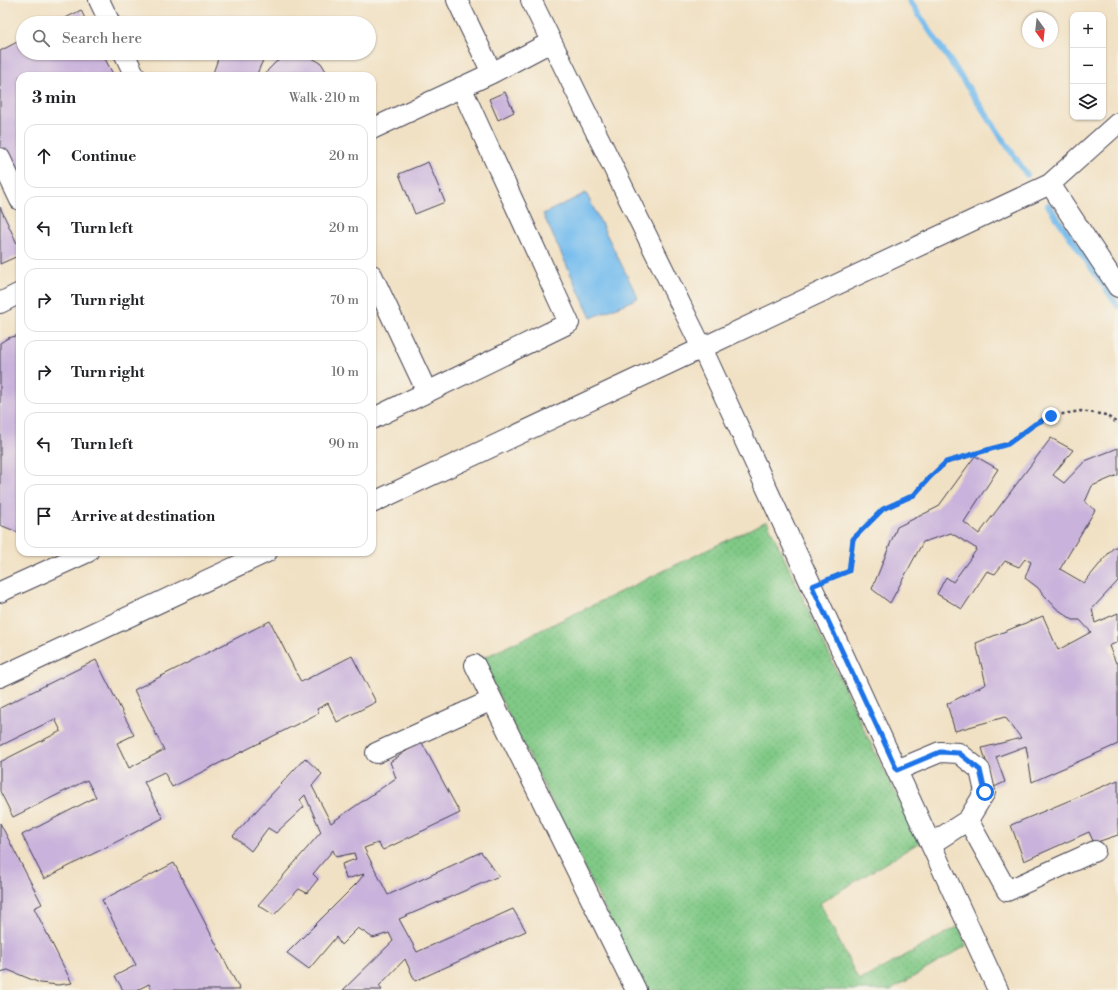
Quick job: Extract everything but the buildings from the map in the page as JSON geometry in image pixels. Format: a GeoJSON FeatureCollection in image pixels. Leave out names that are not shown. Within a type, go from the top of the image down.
{"type":"FeatureCollection","features":[{"type":"Feature","properties":{"kind":"street"},"geometry":{"type":"LineString","coordinates":[[99,0],[107,16]]}},
{"type":"Feature","properties":{"kind":"street"},"geometry":{"type":"LineString","coordinates":[[457,0],[492,73]]}},
{"type":"Feature","properties":{"kind":"street"},"geometry":{"type":"LineString","coordinates":[[532,0],[551,42],[702,348],[998,990]]}},
{"type":"Feature","properties":{"kind":"street"},"geometry":{"type":"LineString","coordinates":[[376,127],[492,73],[551,42]]}},
{"type":"Feature","properties":{"kind":"street"},"geometry":{"type":"LineString","coordinates":[[127,60],[133,72]]}},
{"type":"Feature","properties":{"kind":"street"},"geometry":{"type":"LineString","coordinates":[[376,417],[569,323],[461,87]]}},
{"type":"Feature","properties":{"kind":"street"},"geometry":{"type":"LineString","coordinates":[[376,501],[1050,184],[1118,123]]}},
{"type":"Feature","properties":{"kind":"street"},"geometry":{"type":"LineString","coordinates":[[0,158],[16,192]]}},
{"type":"Feature","properties":{"kind":"street"},"geometry":{"type":"LineString","coordinates":[[1050,184],[1118,287]]}},
{"type":"Feature","properties":{"kind":"street"},"geometry":{"type":"LineString","coordinates":[[376,283],[428,392]]}},
{"type":"Feature","properties":{"kind":"street"},"geometry":{"type":"LineString","coordinates":[[0,303],[16,295]]}},
{"type":"Feature","properties":{"kind":"street"},"geometry":{"type":"LineString","coordinates":[[0,592],[79,556]]}},
{"type":"Feature","properties":{"kind":"street"},"geometry":{"type":"LineString","coordinates":[[0,677],[245,557]]}},
{"type":"Feature","properties":{"kind":"street"},"geometry":{"type":"LineString","coordinates":[[474,665],[636,990]]}},
{"type":"Feature","properties":{"kind":"street"},"geometry":{"type":"LineString","coordinates":[[376,753],[492,700]]}},
{"type":"Feature","properties":{"kind":"street"},"geometry":{"type":"LineString","coordinates":[[897,770],[940,752],[959,753],[980,770],[985,792],[968,820],[931,844]]}},
{"type":"Feature","properties":{"kind":"street"},"geometry":{"type":"LineString","coordinates":[[968,820],[1007,891],[1095,851]]}},
{"type":"Feature","properties":{"kind":"path"},"geometry":{"type":"LineString","coordinates":[[812,586],[849,571],[853,539],[883,509],[914,495],[946,462],[1008,444],[1035,424],[1051,416],[1081,411],[1106,415],[1118,424]]}},
{"type":"Feature","properties":{"kind":"green space"},"geometry":{"type":"Polygon","coordinates":[[[767,521],[866,734],[920,842],[820,903],[859,981],[959,926],[966,946],[891,990],[645,990],[481,659],[767,521]]]}},
{"type":"Feature","properties":{"kind":"water"},"geometry":{"type":"Polygon","coordinates":[[[586,193],[638,298],[591,318],[543,214],[586,193]]]}},
{"type":"Feature","properties":{"kind":"waterway"},"geometry":{"type":"LineString","coordinates":[[909,0],[1027,175]]}},
{"type":"Feature","properties":{"kind":"waterway"},"geometry":{"type":"LineString","coordinates":[[1048,205],[1118,306]]}},
{"type":"Feature","properties":{"kind":"route"},"geometry":{"type":"LineString","coordinates":[[985,792],[980,770],[959,753],[940,752],[897,770],[812,586],[849,571],[853,539],[883,509],[914,495],[946,462],[1008,444],[1035,424],[1051,416]]}}]}
